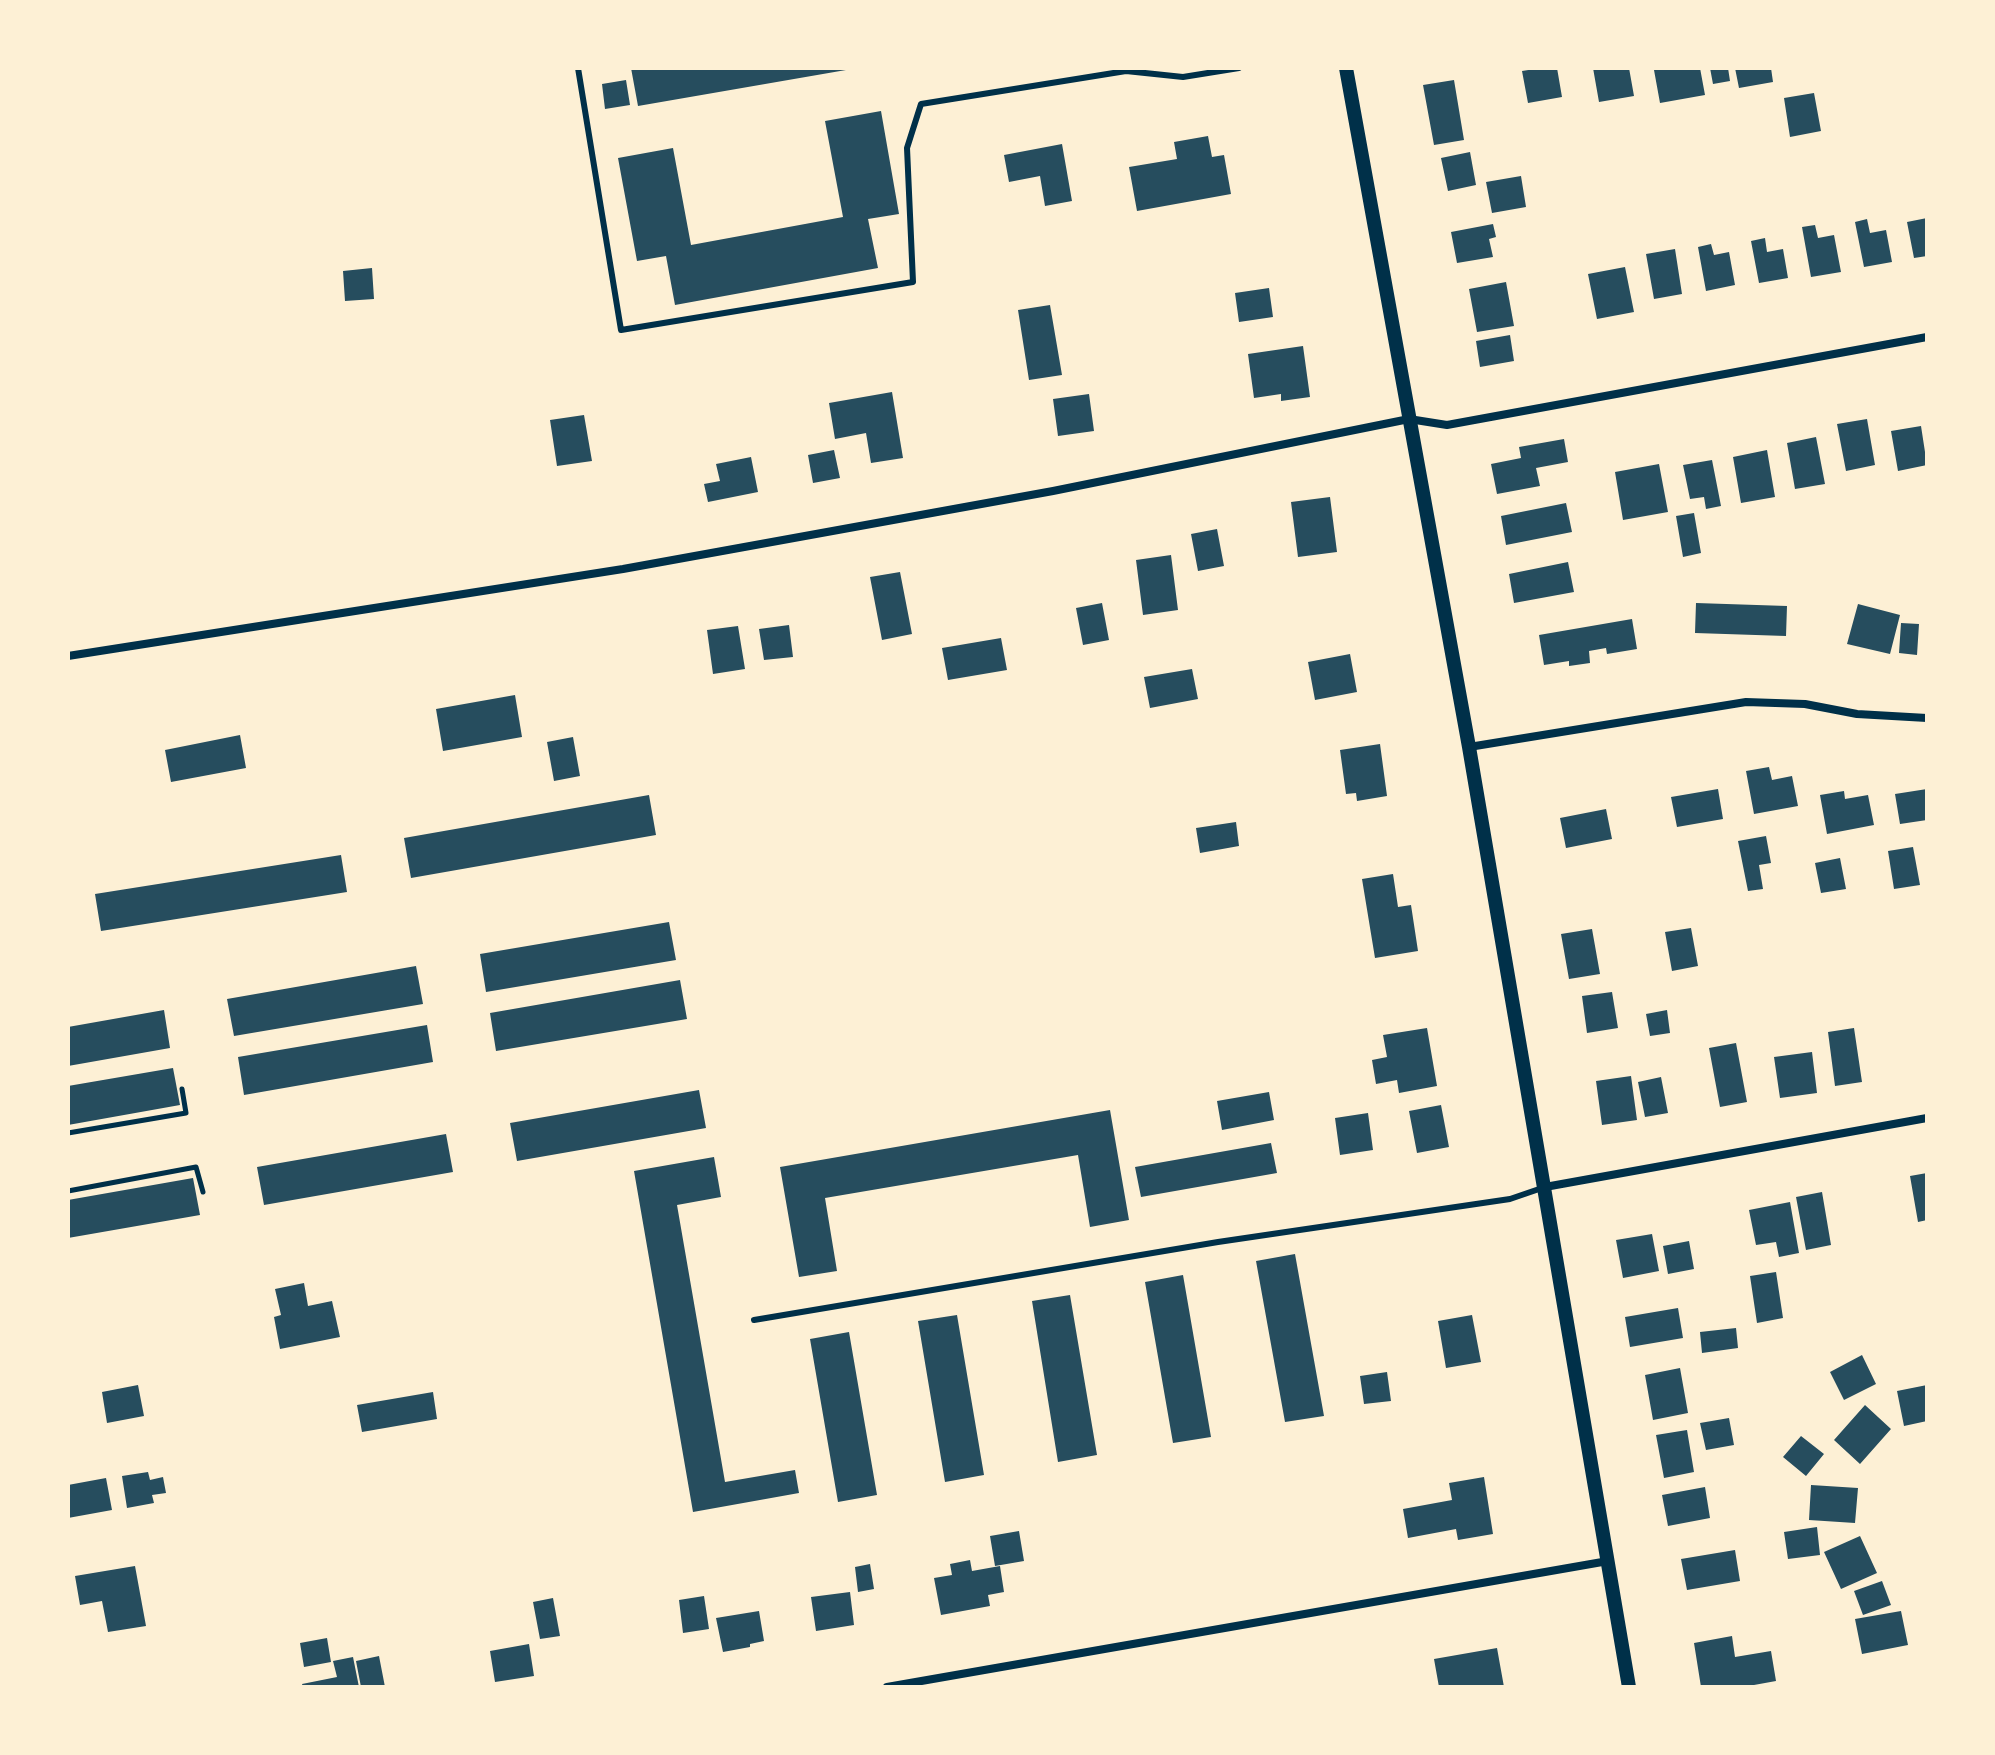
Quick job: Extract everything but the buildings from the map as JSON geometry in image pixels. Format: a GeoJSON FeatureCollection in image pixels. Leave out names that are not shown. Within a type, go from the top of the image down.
{"type":"FeatureCollection","features":[{"type":"Feature","properties":{"kind":"street"},"geometry":{"type":"LineString","coordinates":[[1346,68],[1469,747],[1629,1687]]}},
{"type":"Feature","properties":{"kind":"street"},"geometry":{"type":"LineString","coordinates":[[68,656],[623,569],[1053,491],[1409,419],[1447,425],[1927,337]]}},
{"type":"Feature","properties":{"kind":"street"},"geometry":{"type":"LineString","coordinates":[[1469,747],[1746,702],[1805,704],[1857,714],[1927,718]]}},
{"type":"Feature","properties":{"kind":"street"},"geometry":{"type":"LineString","coordinates":[[1545,1187],[1927,1118]]}},
{"type":"Feature","properties":{"kind":"street"},"geometry":{"type":"LineString","coordinates":[[887,1687],[1608,1561]]}},
{"type":"Feature","properties":{"kind":"lane"},"geometry":{"type":"LineString","coordinates":[[578,68],[621,330],[913,282],[907,148],[921,104],[1125,69],[1183,77],[1239,68]]}},
{"type":"Feature","properties":{"kind":"lane"},"geometry":{"type":"LineString","coordinates":[[754,1320],[1218,1242],[1510,1199],[1545,1187]]}},
{"type":"Feature","properties":{"kind":"path"},"geometry":{"type":"LineString","coordinates":[[68,1133],[186,1113],[182,1089]]}},
{"type":"Feature","properties":{"kind":"path"},"geometry":{"type":"LineString","coordinates":[[68,1191],[196,1167],[203,1192]]}}]}
